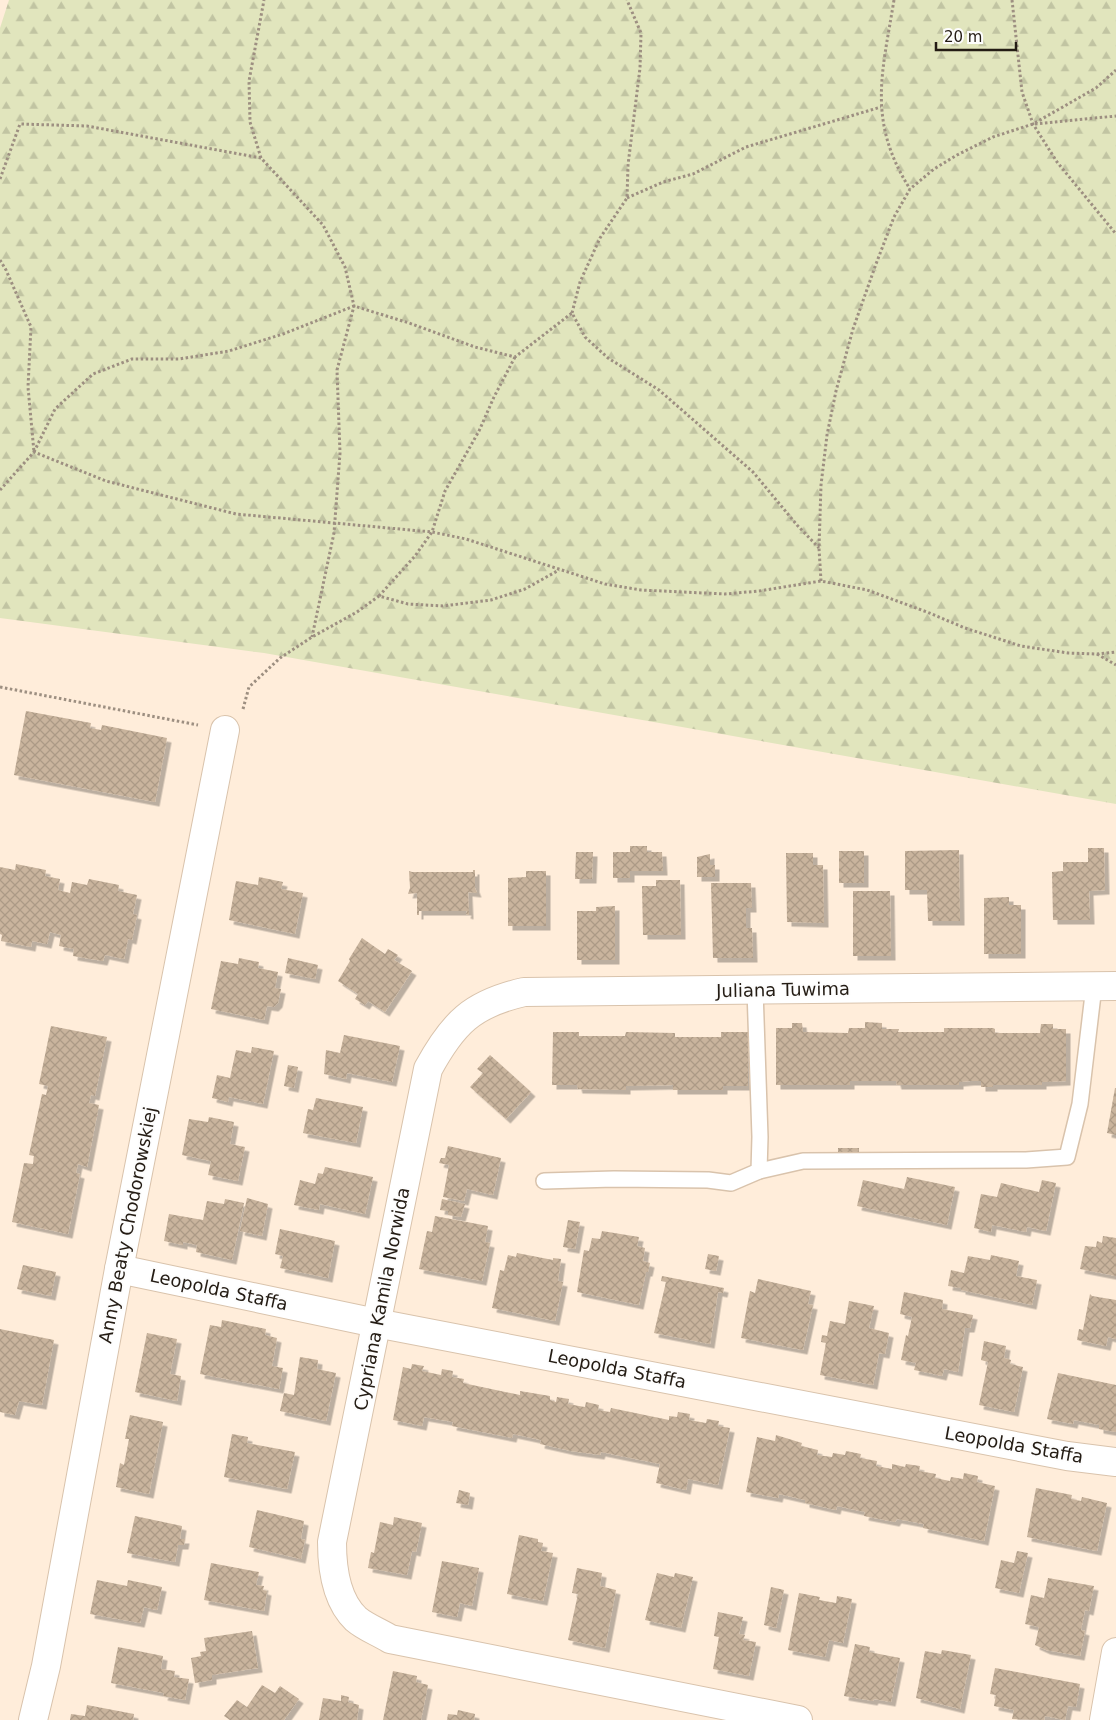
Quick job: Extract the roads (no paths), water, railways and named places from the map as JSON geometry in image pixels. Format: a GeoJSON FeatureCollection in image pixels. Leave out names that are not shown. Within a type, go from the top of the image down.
{"type":"FeatureCollection","features":[{"type":"Feature","properties":{"kind":"street","name":"Anny Beaty Chodorowskiej"},"geometry":{"type":"LineString","coordinates":[[34,1720],[46,1666],[118,1269],[225,730]]}},
{"type":"Feature","properties":{"kind":"street","name":"Juliana Tuwima"},"geometry":{"type":"LineString","coordinates":[[458,1024],[476,1009],[500,998],[524,992],[1105,986]]}},
{"type":"Feature","properties":{"kind":"street","name":"Cypriana Kamila Norwida"},"geometry":{"type":"LineString","coordinates":[[458,1024],[441,1044],[428,1069],[376,1323],[332,1542],[332,1561],[342,1599],[356,1619],[390,1639],[798,1720]]}},
{"type":"Feature","properties":{"kind":"street","name":"Leopolda Staffa"},"geometry":{"type":"LineString","coordinates":[[118,1269],[376,1323],[1067,1456],[1116,1462]]}},
{"type":"Feature","properties":{"kind":"street"},"geometry":{"type":"LineString","coordinates":[[1104,1720],[1116,1652]]}},
{"type":"Feature","properties":{"kind":"lane"},"geometry":{"type":"LineString","coordinates":[[544,1181],[614,1179],[708,1180],[731,1183],[759,1172],[803,1161],[1026,1160],[1067,1157],[1105,986]]}},
{"type":"Feature","properties":{"kind":"lane"},"geometry":{"type":"LineString","coordinates":[[755,990],[760,1137],[759,1172]]}}]}
